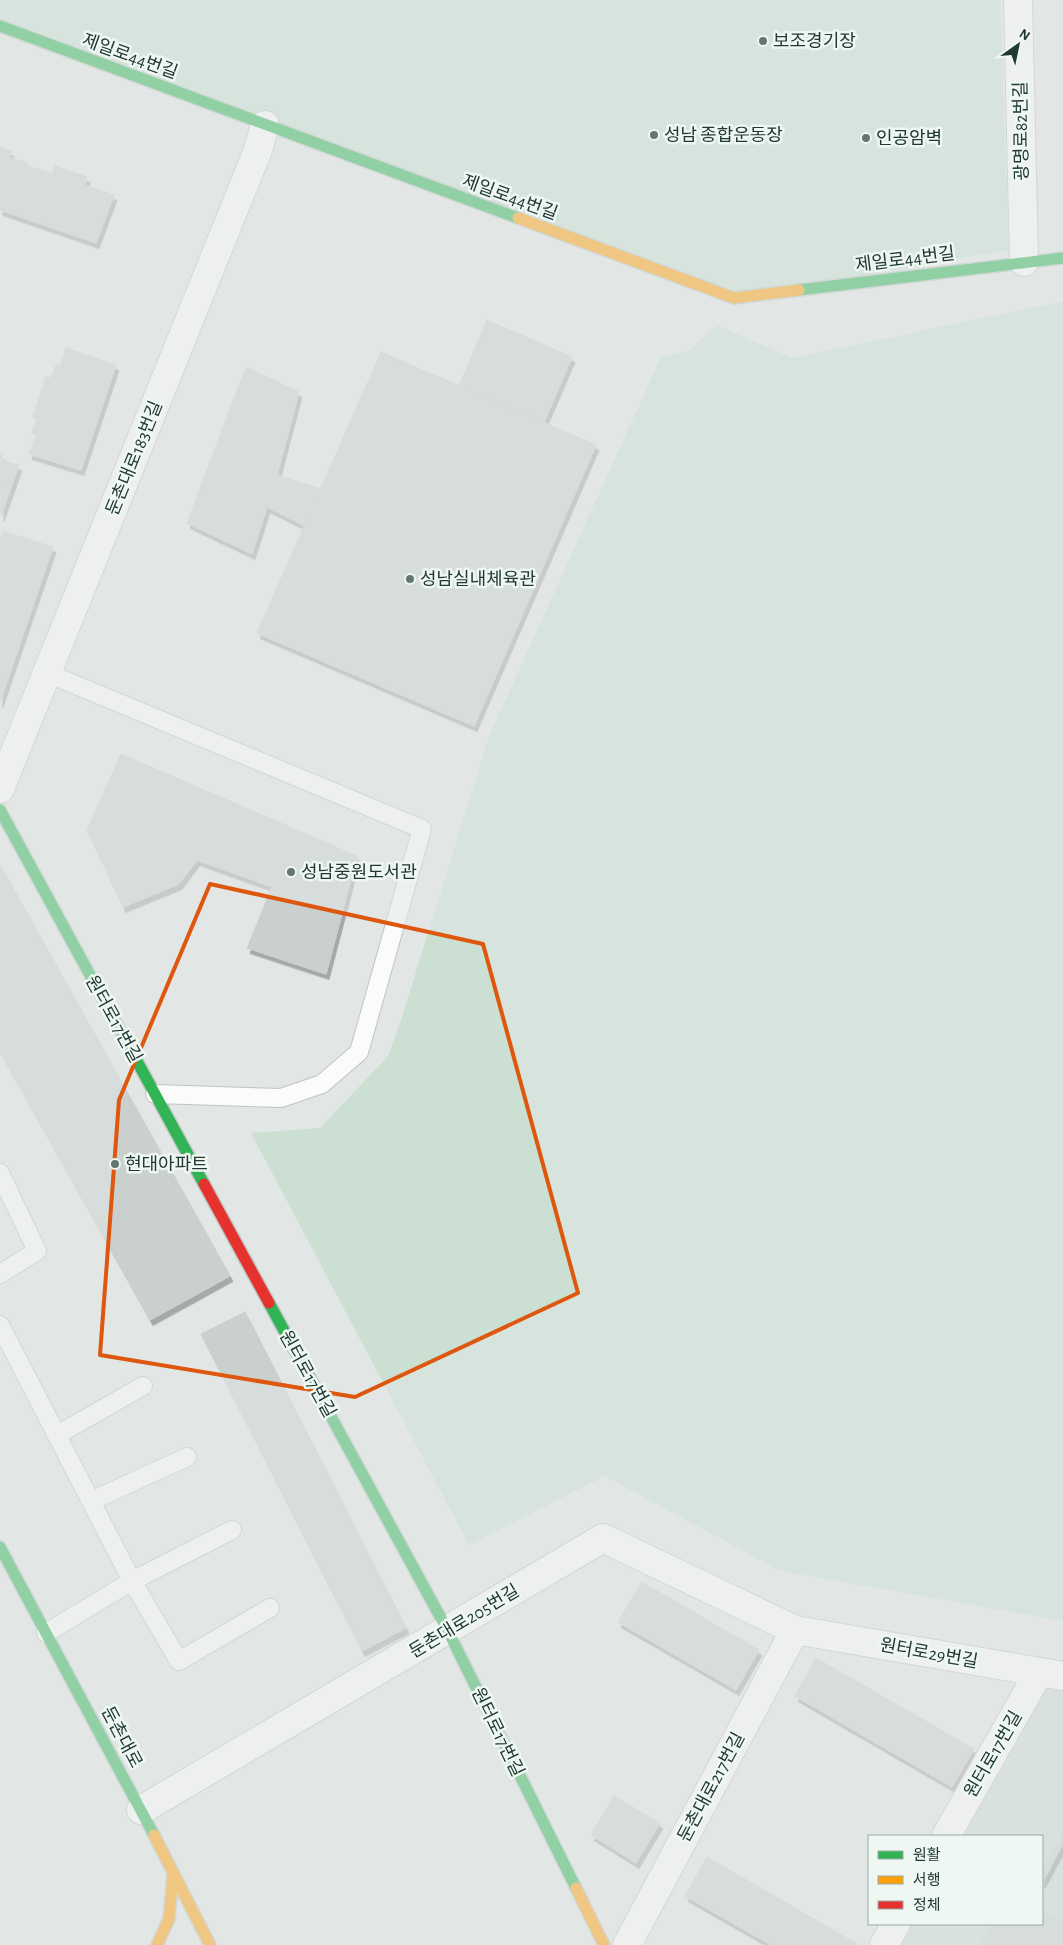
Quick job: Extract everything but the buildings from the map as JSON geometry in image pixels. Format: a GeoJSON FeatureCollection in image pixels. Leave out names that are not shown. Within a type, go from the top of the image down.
{"type":"FeatureCollection","features":[{"type":"Feature","properties":{"kind":"street","name":"광명로82번길"},"geometry":{"type":"LineString","coordinates":[[1018,0],[1024,262]]}},
{"type":"Feature","properties":{"kind":"street","name":"제일로44번길"},"geometry":{"type":"LineString","coordinates":[[0,26],[265,126],[734,298],[1063,258]]}},
{"type":"Feature","properties":{"kind":"street","name":"둔촌대로183번길"},"geometry":{"type":"LineString","coordinates":[[0,789],[258,150],[265,126]]}},
{"type":"Feature","properties":{"kind":"street","name":"원터로17번길"},"geometry":{"type":"LineString","coordinates":[[0,810],[448,1631],[604,1945]]}},
{"type":"Feature","properties":{"kind":"street","name":"둔촌대로205번길"},"geometry":{"type":"LineString","coordinates":[[141,1810],[448,1631],[603,1538],[795,1630]]}},
{"type":"Feature","properties":{"kind":"street","name":"둔촌대로"},"geometry":{"type":"LineString","coordinates":[[0,1547],[141,1810],[210,1945]]}},
{"type":"Feature","properties":{"kind":"street","name":"원터로29번길"},"geometry":{"type":"LineString","coordinates":[[795,1630],[1051,1674]]}},
{"type":"Feature","properties":{"kind":"street","name":"둔촌대로217번길"},"geometry":{"type":"LineString","coordinates":[[627,1945],[795,1630]]}},
{"type":"Feature","properties":{"kind":"street","name":"원터로17번길"},"geometry":{"type":"LineString","coordinates":[[947,1835],[1051,1674]]}},
{"type":"Feature","properties":{"kind":"street"},"geometry":{"type":"LineString","coordinates":[[158,1945],[168,1919],[173,1874]]}},
{"type":"Feature","properties":{"kind":"street"},"geometry":{"type":"LineString","coordinates":[[884,1945],[895,1925]]}},
{"type":"Feature","properties":{"kind":"lane"},"geometry":{"type":"LineString","coordinates":[[47,672],[422,829],[359,1052],[322,1084],[281,1098],[155,1094]]}},
{"type":"Feature","properties":{"kind":"lane"},"geometry":{"type":"LineString","coordinates":[[0,1173],[37,1251],[0,1274]]}},
{"type":"Feature","properties":{"kind":"lane"},"geometry":{"type":"LineString","coordinates":[[0,1325],[132,1581],[179,1661],[270,1608]]}},
{"type":"Feature","properties":{"kind":"lane"},"geometry":{"type":"LineString","coordinates":[[57,1435],[143,1386]]}},
{"type":"Feature","properties":{"kind":"lane"},"geometry":{"type":"LineString","coordinates":[[91,1501],[186,1457]]}},
{"type":"Feature","properties":{"kind":"lane"},"geometry":{"type":"LineString","coordinates":[[46,1633],[132,1581],[232,1530]]}},
{"type":"Feature","properties":{"kind":"highlighted area"},"geometry":{"type":"Polygon","coordinates":[[[210,884],[483,944],[578,1293],[355,1397],[100,1355],[119,1100],[210,884]]]}},
{"type":"Feature","properties":{"kind":"shaded area"},"geometry":{"type":"Polygon","coordinates":[[[1039,1672],[1063,1676],[1063,1945],[884,1945],[895,1925],[1043,1925],[1043,1835],[947,1835],[1039,1672]]]}},
{"type":"Feature","properties":{"kind":"green space","name":"성남 종합운동장"},"geometry":{"type":"Polygon","coordinates":[[[0,0],[1000,0],[1009,250],[734,298],[0,20],[0,0]]]}},
{"type":"Feature","properties":{"kind":"green space"},"geometry":{"type":"Polygon","coordinates":[[[1063,301],[1063,1621],[780,1571],[605,1476],[469,1545],[251,1133],[320,1128],[388,1056],[402,1017],[489,736],[661,357],[689,350],[717,325],[792,358],[1063,301]]]}},
{"type":"Feature","properties":{"kind":"traffic: fast"},"geometry":{"type":"LineString","coordinates":[[0,26],[518,218]]}},
{"type":"Feature","properties":{"kind":"traffic: fast"},"geometry":{"type":"LineString","coordinates":[[799,290],[1063,258]]}},
{"type":"Feature","properties":{"kind":"traffic: fast"},"geometry":{"type":"LineString","coordinates":[[0,810],[204,1184]]}},
{"type":"Feature","properties":{"kind":"traffic: fast"},"geometry":{"type":"LineString","coordinates":[[269,1303],[448,1631],[576,1888]]}},
{"type":"Feature","properties":{"kind":"traffic: fast"},"geometry":{"type":"LineString","coordinates":[[0,1547],[154,1835]]}},
{"type":"Feature","properties":{"kind":"traffic: slow"},"geometry":{"type":"LineString","coordinates":[[518,218],[734,298],[799,290]]}},
{"type":"Feature","properties":{"kind":"traffic: slow"},"geometry":{"type":"LineString","coordinates":[[154,1835],[210,1945]]}},
{"type":"Feature","properties":{"kind":"traffic: slow"},"geometry":{"type":"LineString","coordinates":[[157,1945],[169,1919],[173,1874]]}},
{"type":"Feature","properties":{"kind":"traffic: slow"},"geometry":{"type":"LineString","coordinates":[[576,1888],[604,1945]]}},
{"type":"Feature","properties":{"kind":"traffic: jam"},"geometry":{"type":"LineString","coordinates":[[204,1184],[269,1303]]}},
{"type":"Feature","properties":{"kind":"place","name":"보조경기장"},"geometry":{"type":"Point","coordinates":[763,41]}},
{"type":"Feature","properties":{"kind":"place","name":"성남 종합운동장"},"geometry":{"type":"Point","coordinates":[654,135]}},
{"type":"Feature","properties":{"kind":"place","name":"인공암벽"},"geometry":{"type":"Point","coordinates":[866,138]}},
{"type":"Feature","properties":{"kind":"place","name":"성남실내체육관"},"geometry":{"type":"Point","coordinates":[410,579]}},
{"type":"Feature","properties":{"kind":"place","name":"성남중원도서관"},"geometry":{"type":"Point","coordinates":[291,872]}},
{"type":"Feature","properties":{"kind":"place","name":"현대아파트"},"geometry":{"type":"Point","coordinates":[115,1164]}}]}
